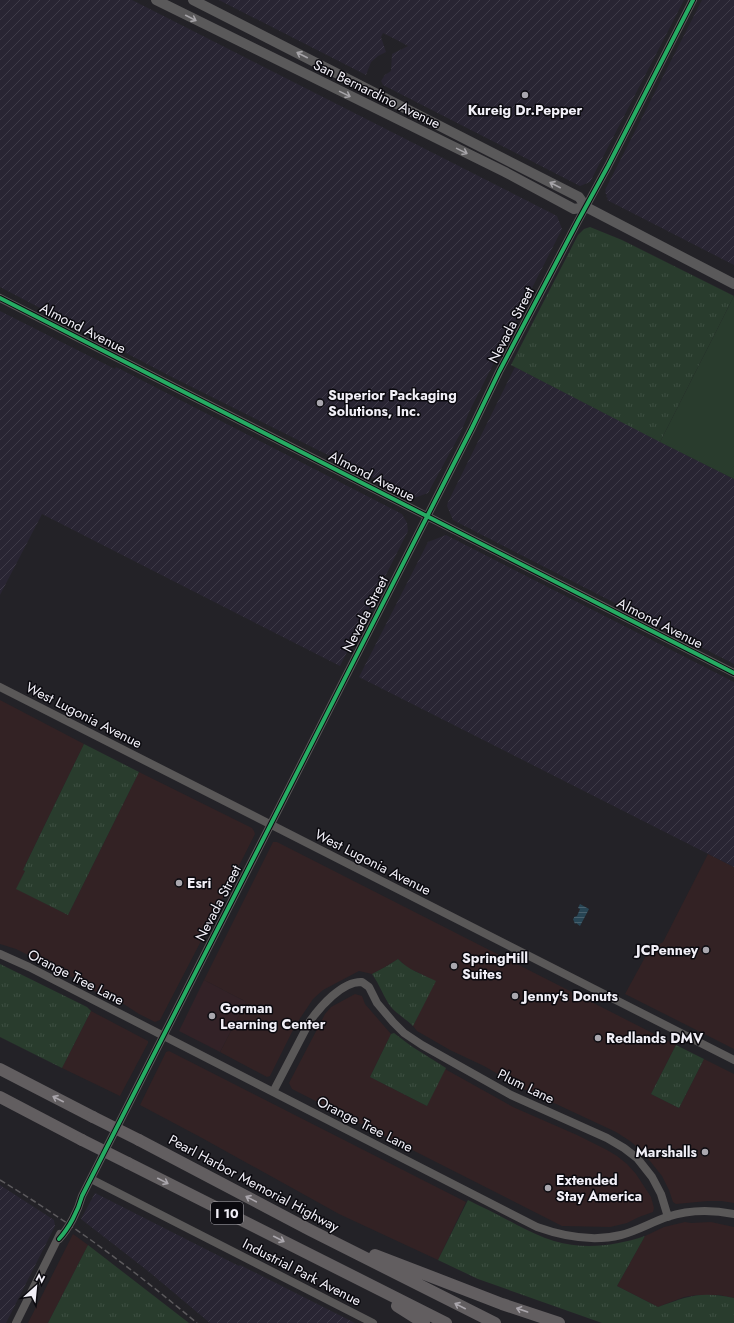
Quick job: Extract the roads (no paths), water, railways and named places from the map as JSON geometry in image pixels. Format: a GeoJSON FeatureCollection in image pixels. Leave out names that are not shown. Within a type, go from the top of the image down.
{"type":"FeatureCollection","features":[{"type":"Feature","properties":{"kind":"highway","name":"Pearl Harbor Memorial Highway"},"geometry":{"type":"LineString","coordinates":[[0,1069],[310,1230],[495,1323]]}},
{"type":"Feature","properties":{"kind":"highway","name":"I 10"},"geometry":{"type":"LineString","coordinates":[[0,1096],[82,1140],[446,1323]]}},
{"type":"Feature","properties":{"kind":"highway"},"geometry":{"type":"LineString","coordinates":[[310,1230],[502,1304],[559,1323]]}},
{"type":"Feature","properties":{"kind":"highway"},"geometry":{"type":"LineString","coordinates":[[326,1263],[424,1323]]}},
{"type":"Feature","properties":{"kind":"main road","name":"San Bernardino Avenue"},"geometry":{"type":"LineString","coordinates":[[156,0],[498,169],[574,209],[586,207]]}},
{"type":"Feature","properties":{"kind":"main road","name":"San Bernardino Avenue"},"geometry":{"type":"LineString","coordinates":[[192,0],[579,197],[586,207],[734,284]]}},
{"type":"Feature","properties":{"kind":"street","name":"Nevada Street"},"geometry":{"type":"LineString","coordinates":[[16,1323],[59,1239],[61,1230],[77,1200],[82,1196],[91,1179],[503,365],[608,166],[693,0]]}},
{"type":"Feature","properties":{"kind":"street","name":"Almond Avenue"},"geometry":{"type":"LineString","coordinates":[[0,298],[734,673]]}},
{"type":"Feature","properties":{"kind":"street","name":"West Lugonia Avenue"},"geometry":{"type":"LineString","coordinates":[[0,687],[734,1060]]}},
{"type":"Feature","properties":{"kind":"street","name":"Orange Tree Lane"},"geometry":{"type":"LineString","coordinates":[[0,954],[23,964],[547,1230],[575,1237],[604,1238],[621,1235],[668,1217],[704,1211],[721,1211],[734,1214]]}},
{"type":"Feature","properties":{"kind":"street","name":"Plum Lane"},"geometry":{"type":"LineString","coordinates":[[273,1092],[317,1011],[333,995],[353,984],[362,982],[369,987],[377,1003],[393,1022],[404,1033],[422,1045],[511,1095],[607,1138],[624,1148],[637,1158],[652,1177],[661,1194],[668,1217]]}},
{"type":"Feature","properties":{"kind":"street","name":"Industrial Park Avenue"},"geometry":{"type":"LineString","coordinates":[[91,1179],[373,1323]]}},
{"type":"Feature","properties":{"kind":"water"},"geometry":{"type":"Polygon","coordinates":[[[580,904],[589,909],[580,926],[576,923],[575,924],[573,919],[577,916],[580,909],[578,908],[580,904]]]}},
{"type":"Feature","properties":{"kind":"railway"},"geometry":{"type":"LineString","coordinates":[[0,1180],[52,1213],[102,1248],[197,1323]]}},
{"type":"Feature","properties":{"kind":"place","name":"Kureig Dr.Pepper"},"geometry":{"type":"Point","coordinates":[525,95]}},
{"type":"Feature","properties":{"kind":"place","name":"Superior Packaging Solutions, Inc."},"geometry":{"type":"Point","coordinates":[320,403]}},
{"type":"Feature","properties":{"kind":"place","name":"Esri"},"geometry":{"type":"Point","coordinates":[179,883]}},
{"type":"Feature","properties":{"kind":"place","name":"JCPenney"},"geometry":{"type":"Point","coordinates":[706,950]}},
{"type":"Feature","properties":{"kind":"place","name":"SpringHill Suites"},"geometry":{"type":"Point","coordinates":[454,966]}},
{"type":"Feature","properties":{"kind":"place","name":"Jenny's Donuts"},"geometry":{"type":"Point","coordinates":[515,996]}},
{"type":"Feature","properties":{"kind":"place","name":"Gorman Learning Center"},"geometry":{"type":"Point","coordinates":[212,1016]}},
{"type":"Feature","properties":{"kind":"place","name":"Redlands DMV"},"geometry":{"type":"Point","coordinates":[598,1038]}},
{"type":"Feature","properties":{"kind":"place","name":"Marshalls"},"geometry":{"type":"Point","coordinates":[705,1152]}},
{"type":"Feature","properties":{"kind":"place","name":"Extended Stay America"},"geometry":{"type":"Point","coordinates":[548,1188]}}]}
